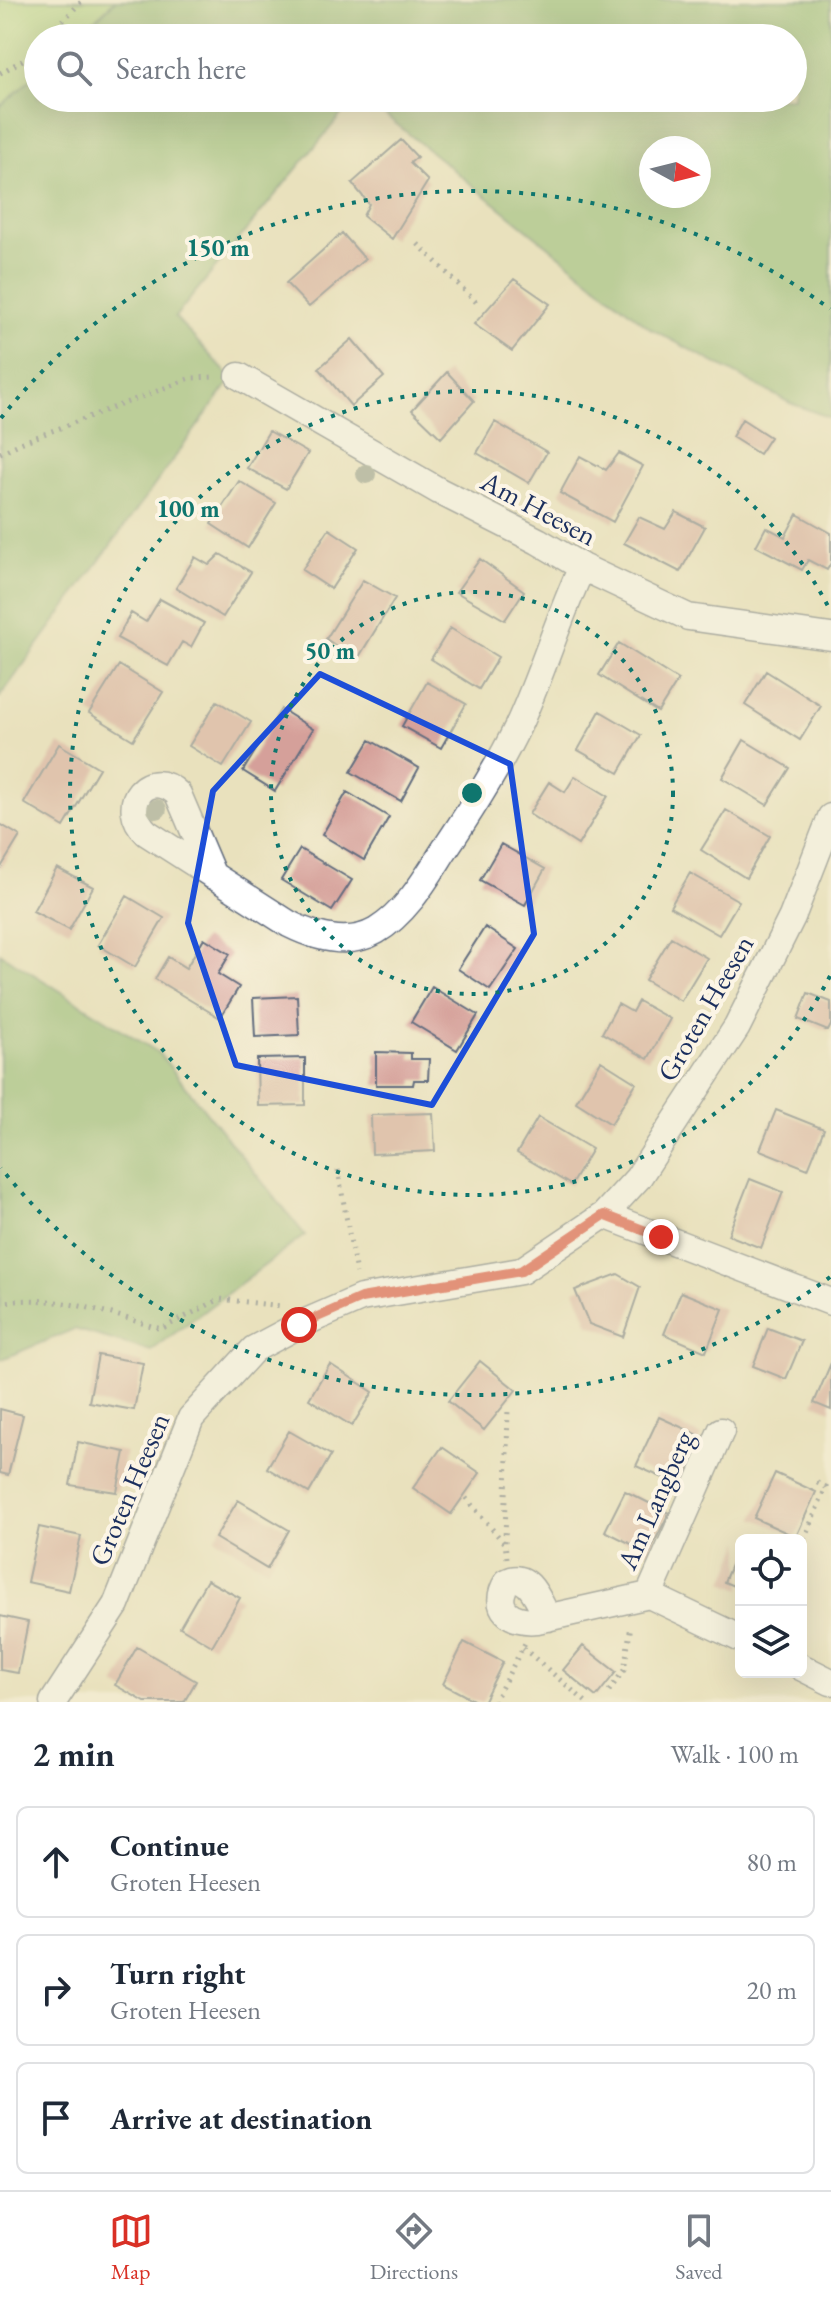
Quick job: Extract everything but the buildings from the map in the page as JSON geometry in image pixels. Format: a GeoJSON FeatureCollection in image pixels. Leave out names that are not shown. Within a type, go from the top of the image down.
{"type":"FeatureCollection","features":[{"type":"Feature","properties":{"kind":"street","name":"Am Heesen"},"geometry":{"type":"LineString","coordinates":[[239,376],[439,491],[582,567],[688,617],[831,637]]}},
{"type":"Feature","properties":{"kind":"street"},"geometry":{"type":"LineString","coordinates":[[213,876],[289,924],[325,939],[366,935],[394,916],[424,881],[458,830],[517,728],[582,567]]}},
{"type":"Feature","properties":{"kind":"street","name":"Groten Heesen"},"geometry":{"type":"LineString","coordinates":[[53,1702],[116,1605],[191,1418],[254,1349],[361,1298],[521,1271],[604,1215],[638,1178],[737,1027],[792,917],[831,817]]}},
{"type":"Feature","properties":{"kind":"street"},"geometry":{"type":"LineString","coordinates":[[604,1215],[831,1302]]}},
{"type":"Feature","properties":{"kind":"street","name":"Am Langberg"},"geometry":{"type":"LineString","coordinates":[[642,1597],[721,1431]]}},
{"type":"Feature","properties":{"kind":"street"},"geometry":{"type":"LineString","coordinates":[[511,1579],[519,1578],[531,1587],[542,1619]]}},
{"type":"Feature","properties":{"kind":"street","name":"Am Langberg"},"geometry":{"type":"LineString","coordinates":[[542,1619],[642,1597],[735,1636]]}},
{"type":"Feature","properties":{"kind":"street"},"geometry":{"type":"LineString","coordinates":[[807,1670],[831,1682]]}},
{"type":"Feature","properties":{"kind":"path"},"geometry":{"type":"LineString","coordinates":[[60,24],[83,0]]}},
{"type":"Feature","properties":{"kind":"path"},"geometry":{"type":"LineString","coordinates":[[0,73],[24,59]]}},
{"type":"Feature","properties":{"kind":"path"},"geometry":{"type":"LineString","coordinates":[[418,244],[476,302]]}},
{"type":"Feature","properties":{"kind":"path"},"geometry":{"type":"LineString","coordinates":[[0,453],[191,378],[239,376]]}},
{"type":"Feature","properties":{"kind":"path"},"geometry":{"type":"LineString","coordinates":[[338,1170],[361,1298]]}},
{"type":"Feature","properties":{"kind":"path"},"geometry":{"type":"LineString","coordinates":[[0,1303],[29,1300],[59,1302],[161,1329],[220,1299],[290,1307],[299,1325]]}},
{"type":"Feature","properties":{"kind":"path"},"geometry":{"type":"LineString","coordinates":[[508,1407],[505,1544],[511,1579]]}},
{"type":"Feature","properties":{"kind":"path"},"geometry":{"type":"LineString","coordinates":[[806,1534],[826,1487],[813,1481]]}},
{"type":"Feature","properties":{"kind":"path"},"geometry":{"type":"LineString","coordinates":[[466,1498],[505,1544]]}},
{"type":"Feature","properties":{"kind":"path"},"geometry":{"type":"LineString","coordinates":[[609,1691],[624,1670],[642,1597]]}},
{"type":"Feature","properties":{"kind":"path"},"geometry":{"type":"LineString","coordinates":[[497,1701],[522,1648],[542,1619]]}},
{"type":"Feature","properties":{"kind":"path"},"geometry":{"type":"LineString","coordinates":[[522,1648],[586,1702]]}},
{"type":"Feature","properties":{"kind":"highlighted area"},"geometry":{"type":"Polygon","coordinates":[[[320,674],[510,764],[534,934],[432,1105],[236,1065],[188,923],[213,791],[320,674]]]}},
{"type":"Feature","properties":{"kind":"green space"},"geometry":{"type":"Polygon","coordinates":[[[0,0],[115,0],[90,24],[24,24],[24,86],[0,107],[0,0]]]}},
{"type":"Feature","properties":{"kind":"green space"},"geometry":{"type":"Polygon","coordinates":[[[116,0],[831,0],[831,418],[790,403],[651,329],[381,112],[807,112],[807,24],[91,24],[116,0]]]}},
{"type":"Feature","properties":{"kind":"green space"},"geometry":{"type":"Polygon","coordinates":[[[24,86],[24,112],[343,112],[175,317],[232,379],[0,697],[0,107],[24,86]]]}},
{"type":"Feature","properties":{"kind":"green space"},"geometry":{"type":"Polygon","coordinates":[[[0,953],[159,1053],[305,1235],[151,1351],[74,1329],[0,1360],[0,953]]]}},
{"type":"Feature","properties":{"kind":"route"},"geometry":{"type":"LineString","coordinates":[[299,1325],[361,1298],[521,1271],[604,1215],[661,1237]]}}]}
